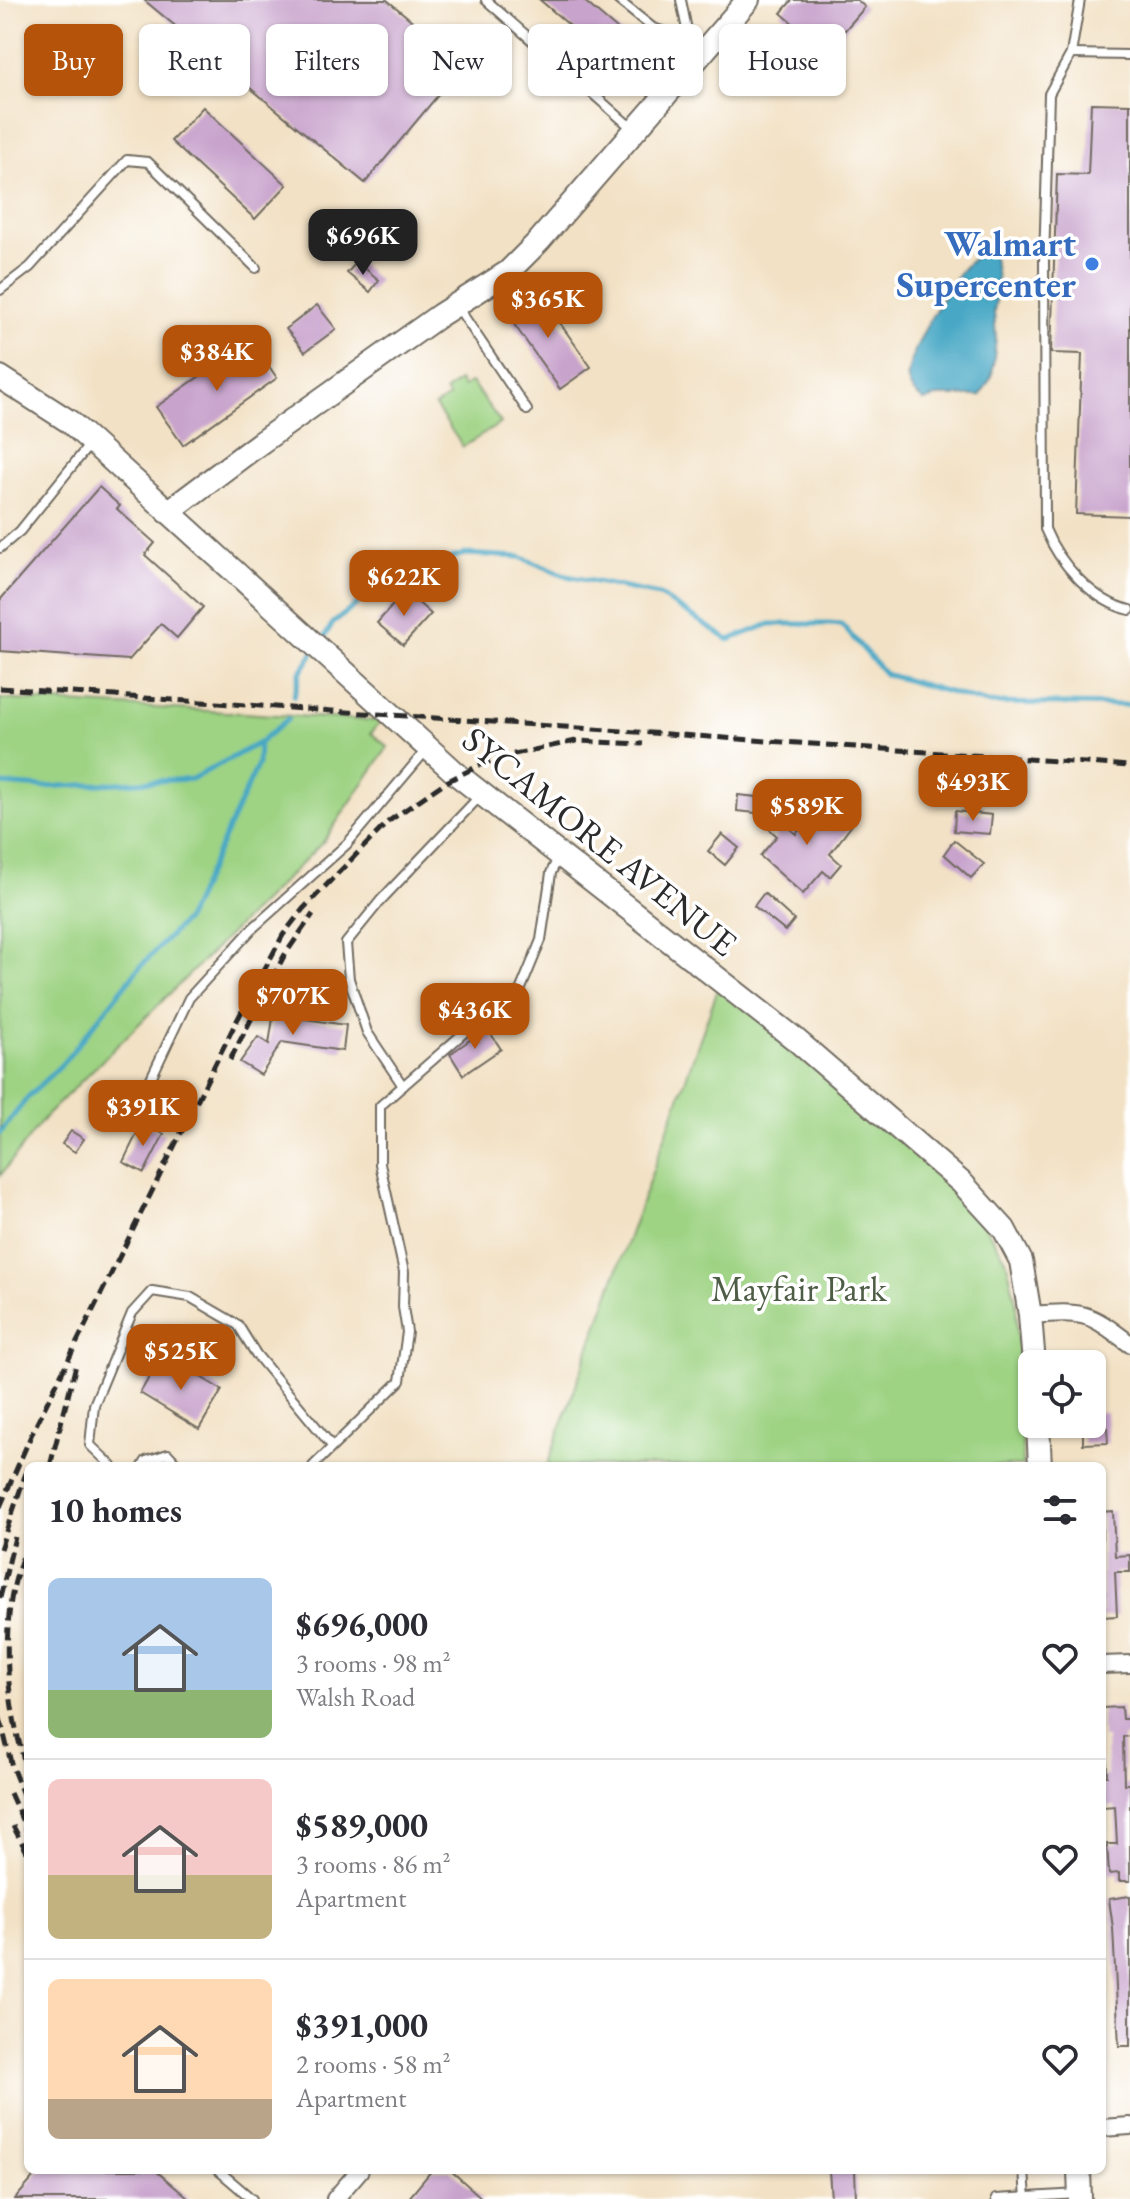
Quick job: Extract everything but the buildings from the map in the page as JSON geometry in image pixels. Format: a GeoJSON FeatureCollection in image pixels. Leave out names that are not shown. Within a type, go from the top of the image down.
{"type":"FeatureCollection","features":[{"type":"Feature","properties":{"kind":"street"},"geometry":{"type":"LineString","coordinates":[[703,39],[748,0]]}},
{"type":"Feature","properties":{"kind":"street"},"geometry":{"type":"LineString","coordinates":[[168,512],[260,443],[508,272],[635,131],[660,96]]}},
{"type":"Feature","properties":{"kind":"street","name":"SYCAMORE AVENUE"},"geometry":{"type":"LineString","coordinates":[[0,377],[70,422],[459,776],[795,1039],[962,1183],[1004,1229],[1021,1261],[1033,1350]]}},
{"type":"Feature","properties":{"kind":"street"},"geometry":{"type":"LineString","coordinates":[[1030,1315],[1080,1312],[1097,1320],[1130,1344]]}},
{"type":"Feature","properties":{"kind":"street"},"geometry":{"type":"LineString","coordinates":[[1039,1438],[1040,1462]]}},
{"type":"Feature","properties":{"kind":"street"},"geometry":{"type":"LineString","coordinates":[[1106,1665],[1130,1664]]}},
{"type":"Feature","properties":{"kind":"street"},"geometry":{"type":"LineString","coordinates":[[1106,2128],[1130,2126]]}},
{"type":"Feature","properties":{"kind":"street"},"geometry":{"type":"LineString","coordinates":[[335,2199],[357,2174]]}},
{"type":"Feature","properties":{"kind":"street"},"geometry":{"type":"LineString","coordinates":[[1079,2174],[1080,2196]]}},
{"type":"Feature","properties":{"kind":"lane"},"geometry":{"type":"LineString","coordinates":[[486,0],[635,131]]}},
{"type":"Feature","properties":{"kind":"lane"},"geometry":{"type":"LineString","coordinates":[[618,0],[648,24]]}},
{"type":"Feature","properties":{"kind":"lane"},"geometry":{"type":"LineString","coordinates":[[681,0],[691,24]]}},
{"type":"Feature","properties":{"kind":"lane"},"geometry":{"type":"LineString","coordinates":[[1080,0],[1071,54],[1049,94],[1047,120],[1045,529],[1054,550],[1088,587],[1102,599],[1130,610]]}},
{"type":"Feature","properties":{"kind":"lane"},"geometry":{"type":"LineString","coordinates":[[1071,54],[1130,55]]}},
{"type":"Feature","properties":{"kind":"lane"},"geometry":{"type":"LineString","coordinates":[[0,290],[30,267],[127,160],[148,162],[256,268]]}},
{"type":"Feature","properties":{"kind":"lane"},"geometry":{"type":"LineString","coordinates":[[456,305],[527,410]]}},
{"type":"Feature","properties":{"kind":"lane"},"geometry":{"type":"LineString","coordinates":[[0,548],[20,531],[91,443]]}},
{"type":"Feature","properties":{"kind":"lane"},"geometry":{"type":"LineString","coordinates":[[135,1112],[189,998],[253,928],[347,844],[428,747]]}},
{"type":"Feature","properties":{"kind":"lane"},"geometry":{"type":"LineString","coordinates":[[403,1086],[367,1032],[349,979],[346,943],[381,900],[483,793]]}},
{"type":"Feature","properties":{"kind":"lane"},"geometry":{"type":"LineString","coordinates":[[317,1462],[400,1381],[407,1332],[403,1307],[404,1272],[380,1164],[380,1106],[490,1010],[520,991],[541,940],[551,873],[559,854]]}},
{"type":"Feature","properties":{"kind":"lane"},"geometry":{"type":"LineString","coordinates":[[108,1462],[90,1445],[94,1405],[132,1313],[152,1291],[190,1297],[238,1325],[256,1354],[332,1446]]}},
{"type":"Feature","properties":{"kind":"lane"},"geometry":{"type":"LineString","coordinates":[[145,1462],[168,1454],[175,1462]]}},
{"type":"Feature","properties":{"kind":"lane"},"geometry":{"type":"LineString","coordinates":[[223,2174],[252,2199]]}},
{"type":"Feature","properties":{"kind":"lane"},"geometry":{"type":"LineString","coordinates":[[1024,2174],[1026,2198]]}},
{"type":"Feature","properties":{"kind":"lane"},"geometry":{"type":"LineString","coordinates":[[996,2199],[1080,2196]]}},
{"type":"Feature","properties":{"kind":"green space"},"geometry":{"type":"Polygon","coordinates":[[[459,381],[463,387],[471,382],[501,423],[463,447],[435,406],[449,397],[445,392],[459,381]]]}},
{"type":"Feature","properties":{"kind":"green space"},"geometry":{"type":"Polygon","coordinates":[[[0,699],[381,721],[371,733],[388,747],[323,842],[45,1117],[0,1176],[0,699]]]}},
{"type":"Feature","properties":{"kind":"green space","name":"Mayfair Park"},"geometry":{"type":"Polygon","coordinates":[[[720,983],[944,1179],[973,1209],[1006,1259],[1016,1302],[1018,1438],[1022,1438],[1023,1462],[548,1462],[720,983]]]}},
{"type":"Feature","properties":{"kind":"water"},"geometry":{"type":"Polygon","coordinates":[[[992,245],[998,286],[992,376],[980,396],[938,396],[924,401],[912,390],[908,381],[920,339],[959,273],[992,245]]]}},
{"type":"Feature","properties":{"kind":"waterway"},"geometry":{"type":"LineString","coordinates":[[321,642],[333,623],[397,573],[465,554],[520,557],[567,576],[659,595],[729,640],[770,624],[841,624],[885,674],[987,703],[1130,705]]}},
{"type":"Feature","properties":{"kind":"waterway"},"geometry":{"type":"LineString","coordinates":[[294,696],[300,673],[313,653]]}},
{"type":"Feature","properties":{"kind":"waterway"},"geometry":{"type":"LineString","coordinates":[[0,784],[44,787],[192,779],[259,743],[288,719]]}},
{"type":"Feature","properties":{"kind":"waterway"},"geometry":{"type":"LineString","coordinates":[[0,1133],[28,1097],[64,1062],[138,969],[187,918],[258,764],[259,743]]}},
{"type":"Feature","properties":{"kind":"railway"},"geometry":{"type":"LineString","coordinates":[[0,688],[1130,766]]}},
{"type":"Feature","properties":{"kind":"railway"},"geometry":{"type":"LineString","coordinates":[[0,1507],[33,1431],[234,1026],[283,935],[303,909],[389,821],[444,783],[478,766],[505,756],[576,741],[643,744]]}},
{"type":"Feature","properties":{"kind":"railway"},"geometry":{"type":"LineString","coordinates":[[230,1060],[284,956],[313,914]]}},
{"type":"Feature","properties":{"kind":"railway"},"geometry":{"type":"LineString","coordinates":[[51,1462],[76,1365]]}},
{"type":"Feature","properties":{"kind":"railway"},"geometry":{"type":"LineString","coordinates":[[0,1549],[24,1479]]}},
{"type":"Feature","properties":{"kind":"railway"},"geometry":{"type":"LineString","coordinates":[[0,1598],[15,1537]]}},
{"type":"Feature","properties":{"kind":"railway"},"geometry":{"type":"LineString","coordinates":[[24,1552],[12,1592],[7,1643],[12,1709],[24,1759]]}},
{"type":"Feature","properties":{"kind":"railway"},"geometry":{"type":"LineString","coordinates":[[0,1718],[12,1767],[24,1797]]}},
{"type":"Feature","properties":{"kind":"railway"},"geometry":{"type":"LineString","coordinates":[[10,1793],[24,1824]]}},
{"type":"Feature","properties":{"kind":"railway"},"geometry":{"type":"LineString","coordinates":[[13,1826],[24,1847]]}},
{"type":"Feature","properties":{"kind":"place","name":"Walmart Supercenter"},"geometry":{"type":"Point","coordinates":[1092,264]}}]}
